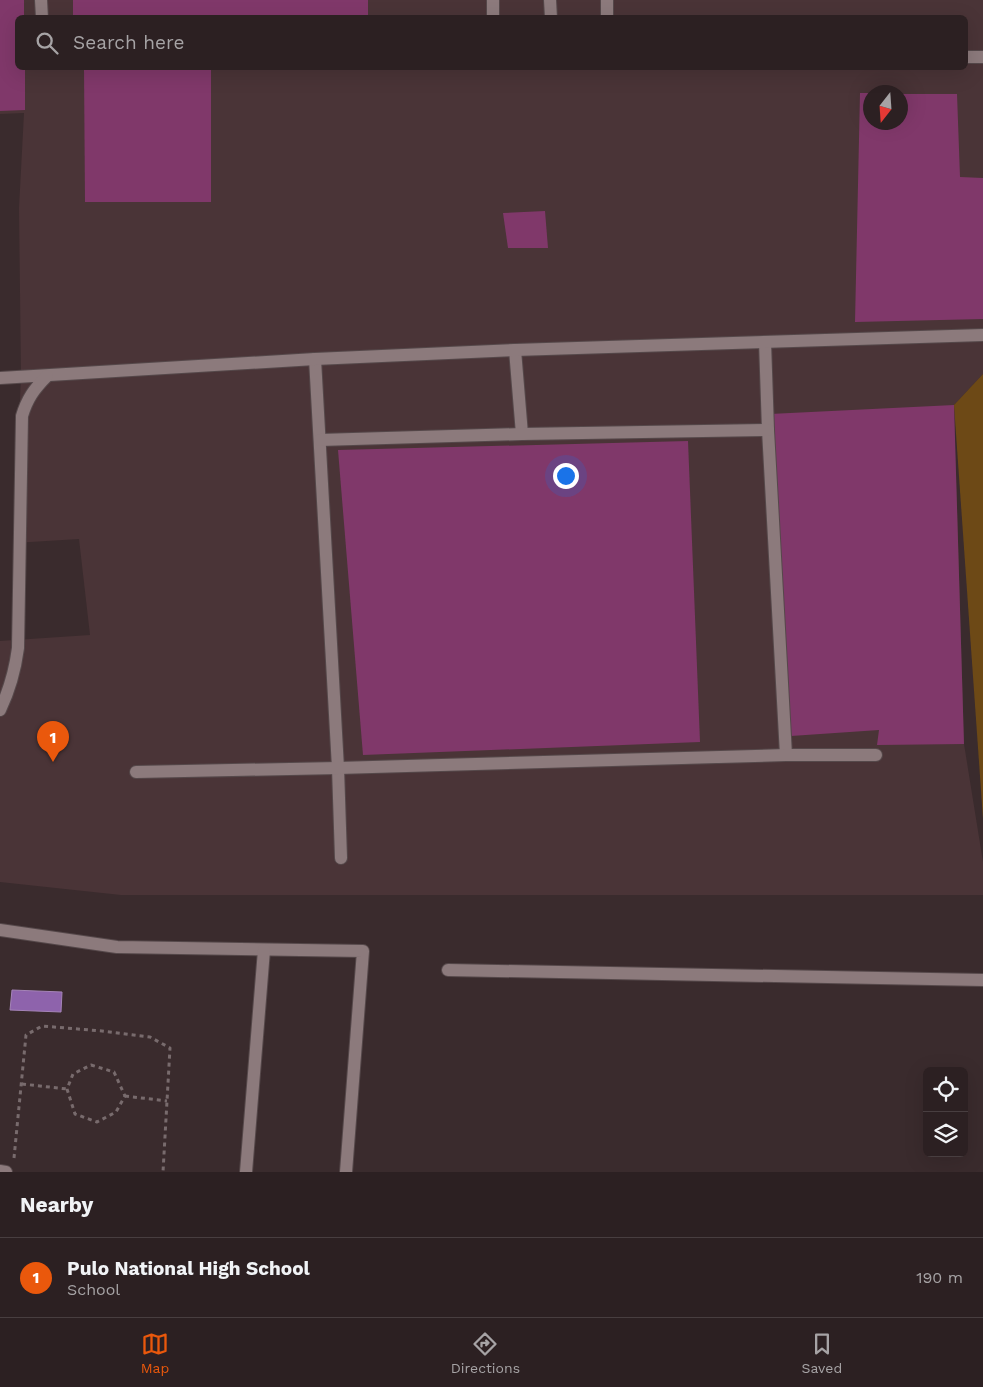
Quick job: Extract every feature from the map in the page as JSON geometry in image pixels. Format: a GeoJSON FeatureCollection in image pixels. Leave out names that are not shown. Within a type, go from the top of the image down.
{"type":"FeatureCollection","features":[{"type":"Feature","properties":{"kind":"street"},"geometry":{"type":"LineString","coordinates":[[41,0],[42,15]]}},
{"type":"Feature","properties":{"kind":"street"},"geometry":{"type":"LineString","coordinates":[[493,0],[493,15]]}},
{"type":"Feature","properties":{"kind":"street"},"geometry":{"type":"LineString","coordinates":[[550,0],[551,15]]}},
{"type":"Feature","properties":{"kind":"street"},"geometry":{"type":"LineString","coordinates":[[607,0],[608,15]]}},
{"type":"Feature","properties":{"kind":"street"},"geometry":{"type":"LineString","coordinates":[[968,56],[983,57]]}},
{"type":"Feature","properties":{"kind":"street"},"geometry":{"type":"LineString","coordinates":[[0,378],[515,350],[983,335]]}},
{"type":"Feature","properties":{"kind":"street"},"geometry":{"type":"LineString","coordinates":[[765,342],[786,754]]}},
{"type":"Feature","properties":{"kind":"street"},"geometry":{"type":"LineString","coordinates":[[515,350],[522,434]]}},
{"type":"Feature","properties":{"kind":"street"},"geometry":{"type":"LineString","coordinates":[[315,360],[338,768],[341,858]]}},
{"type":"Feature","properties":{"kind":"street"},"geometry":{"type":"LineString","coordinates":[[0,710],[10,688],[16,668],[18,648],[22,416],[26,402],[34,388],[46,376]]}},
{"type":"Feature","properties":{"kind":"street"},"geometry":{"type":"LineString","coordinates":[[320,440],[768,430]]}},
{"type":"Feature","properties":{"kind":"street"},"geometry":{"type":"LineString","coordinates":[[136,772],[338,768],[786,754],[876,754]]}},
{"type":"Feature","properties":{"kind":"street"},"geometry":{"type":"LineString","coordinates":[[0,930],[117,947],[363,951],[346,1172]]}},
{"type":"Feature","properties":{"kind":"street"},"geometry":{"type":"LineString","coordinates":[[246,1172],[264,950]]}},
{"type":"Feature","properties":{"kind":"street"},"geometry":{"type":"LineString","coordinates":[[448,970],[983,980]]}},
{"type":"Feature","properties":{"kind":"street"},"geometry":{"type":"LineString","coordinates":[[0,1171],[10,1167]]}},
{"type":"Feature","properties":{"kind":"path"},"geometry":{"type":"LineString","coordinates":[[10,1167],[22,1084],[26,1035],[42,1026],[150,1037],[170,1048],[163,1172]]}},
{"type":"Feature","properties":{"kind":"path"},"geometry":{"type":"LineString","coordinates":[[91,1065],[114,1072],[125,1096],[116,1112],[97,1122],[75,1114],[67,1089],[73,1074],[91,1065]]}},
{"type":"Feature","properties":{"kind":"path"},"geometry":{"type":"LineString","coordinates":[[22,1084],[67,1089]]}},
{"type":"Feature","properties":{"kind":"path"},"geometry":{"type":"LineString","coordinates":[[125,1096],[167,1101]]}},
{"type":"Feature","properties":{"kind":"shaded area"},"geometry":{"type":"Polygon","coordinates":[[[0,0],[983,0],[983,374],[954,405],[964,744],[983,862],[983,895],[121,895],[0,882],[0,641],[90,635],[79,539],[14,543],[21,376],[19,208],[24,113],[0,114],[0,0]]]}},
{"type":"Feature","properties":{"kind":"shaded area"},"geometry":{"type":"Polygon","coordinates":[[[983,374],[983,819],[954,405],[983,374]]]}},
{"type":"Feature","properties":{"kind":"shaded area"},"geometry":{"type":"Polygon","coordinates":[[[12,990],[62,992],[61,1012],[10,1010],[12,990]]]}},
{"type":"Feature","properties":{"kind":"building"},"geometry":{"type":"Polygon","coordinates":[[[0,0],[24,0],[24,15],[15,15],[15,70],[25,70],[25,110],[0,111],[0,0]]]}},
{"type":"Feature","properties":{"kind":"building"},"geometry":{"type":"Polygon","coordinates":[[[73,0],[368,0],[368,15],[73,15],[73,0]]]}},
{"type":"Feature","properties":{"kind":"building"},"geometry":{"type":"Polygon","coordinates":[[[84,70],[211,70],[211,202],[85,202],[84,70]]]}},
{"type":"Feature","properties":{"kind":"building"},"geometry":{"type":"Polygon","coordinates":[[[860,93],[863,93],[863,130],[908,130],[908,94],[957,94],[960,177],[983,178],[983,319],[855,322],[860,93]]]}},
{"type":"Feature","properties":{"kind":"building"},"geometry":{"type":"Polygon","coordinates":[[[545,211],[548,248],[508,248],[503,213],[545,211]]]}},
{"type":"Feature","properties":{"kind":"building"},"geometry":{"type":"Polygon","coordinates":[[[954,405],[964,744],[877,745],[879,730],[791,736],[770,414],[954,405]]]}},
{"type":"Feature","properties":{"kind":"building"},"geometry":{"type":"Polygon","coordinates":[[[688,441],[700,742],[363,755],[338,450],[688,441]]]}},
{"type":"Feature","properties":{"kind":"place","name":"Pulo National High School"},"geometry":{"type":"Point","coordinates":[53,762]}}]}
